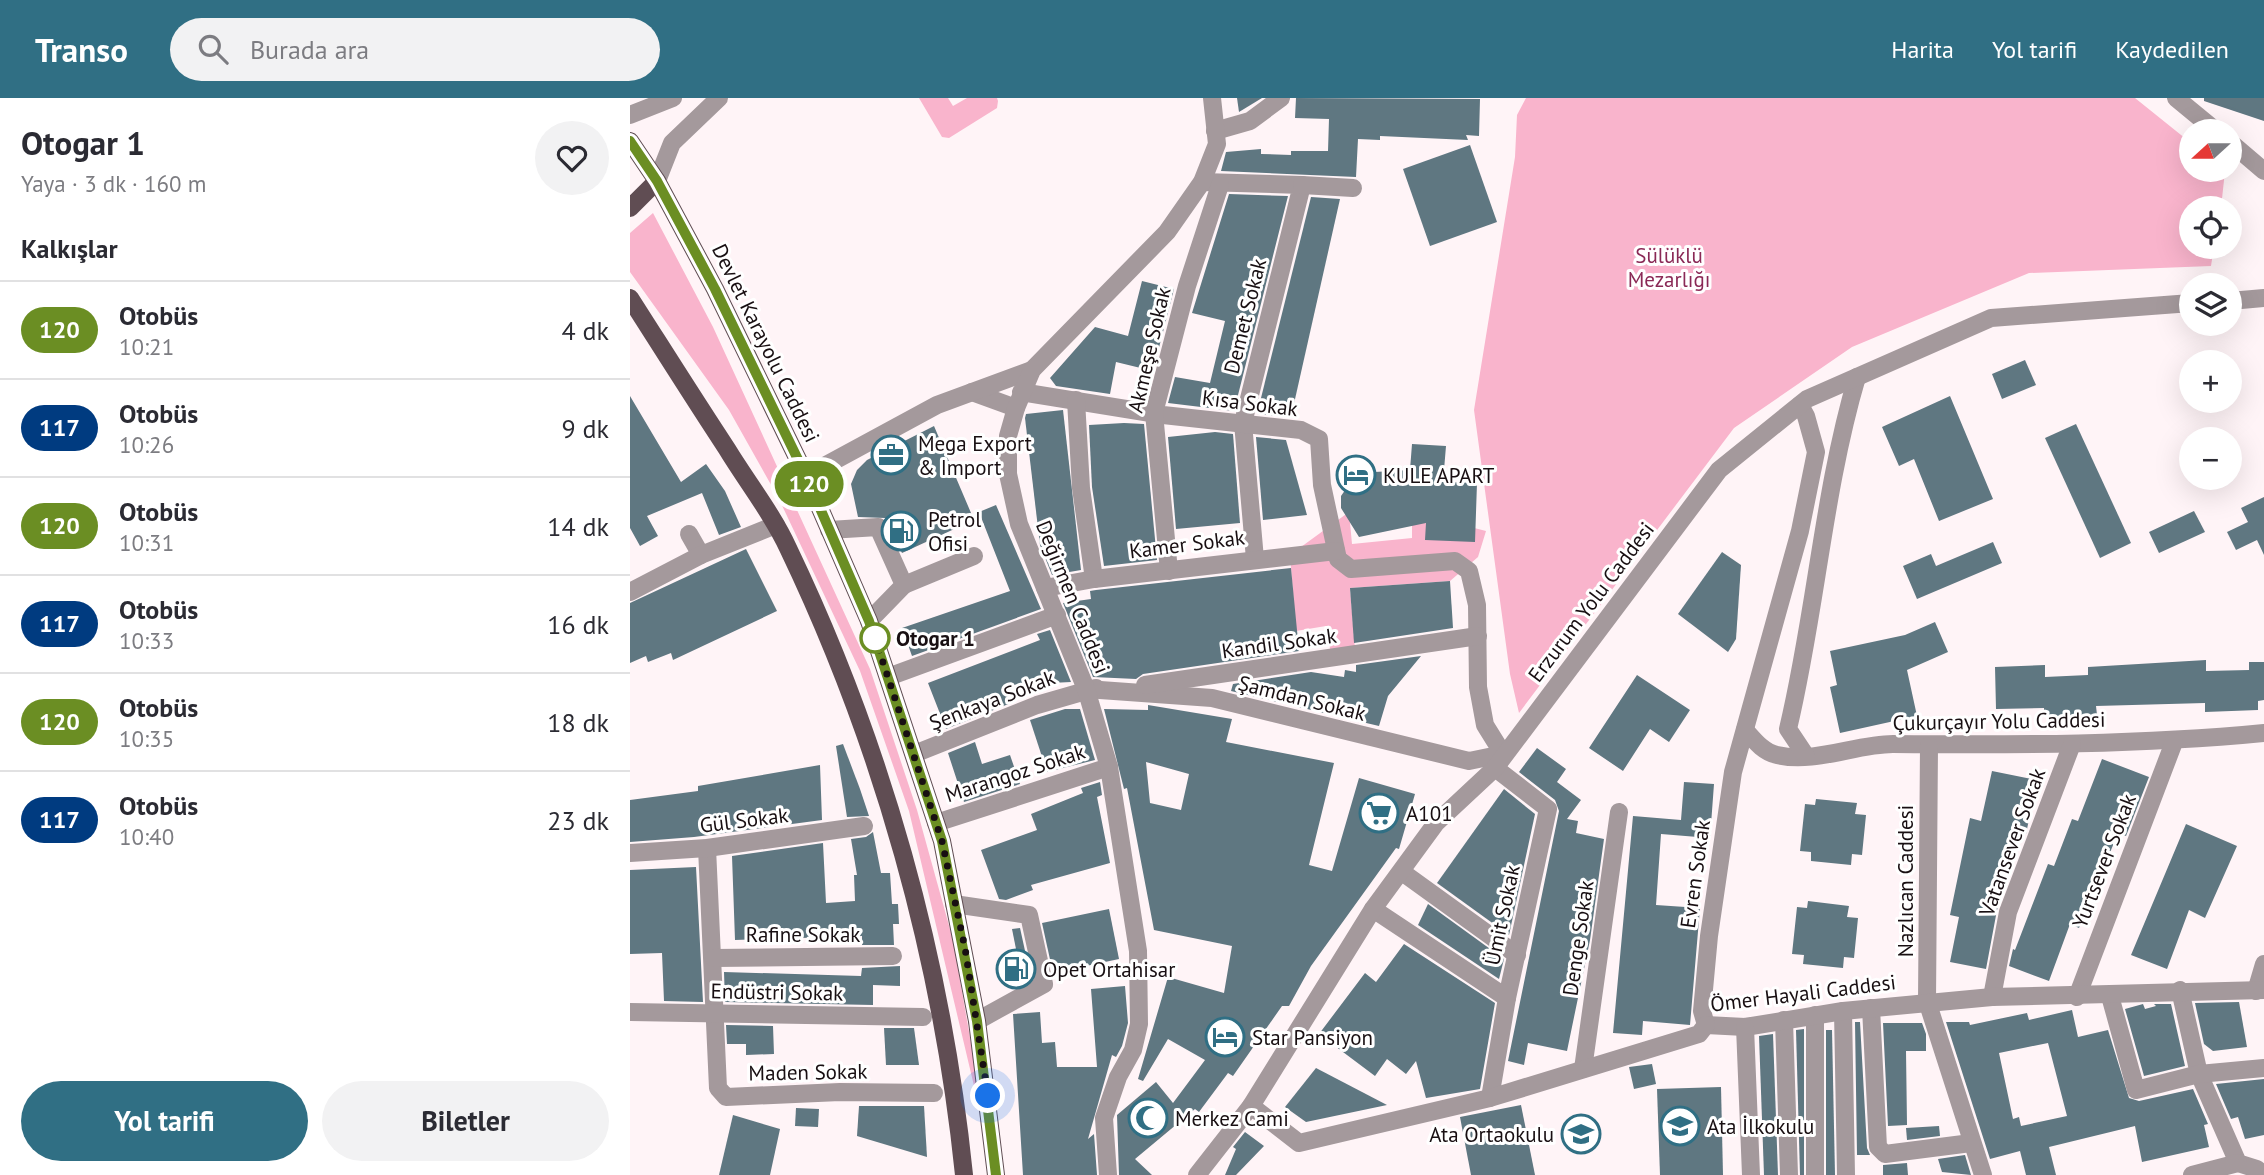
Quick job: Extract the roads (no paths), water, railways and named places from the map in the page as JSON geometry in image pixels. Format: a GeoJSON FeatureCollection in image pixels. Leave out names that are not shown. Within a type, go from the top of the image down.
{"type":"FeatureCollection","features":[{"type":"Feature","properties":{"kind":"main road","name":"Devlet Karayolu Caddesi"},"geometry":{"type":"LineString","coordinates":[[630,141],[657,181],[715,289],[806,476],[869,621],[936,822],[977,1021],[996,1175]]}},
{"type":"Feature","properties":{"kind":"main road"},"geometry":{"type":"LineString","coordinates":[[630,208],[657,181]]}},
{"type":"Feature","properties":{"kind":"main road"},"geometry":{"type":"LineString","coordinates":[[630,298],[776,525],[846,684],[890,807],[942,1017],[956,1093],[964,1175]]}},
{"type":"Feature","properties":{"kind":"street"},"geometry":{"type":"LineString","coordinates":[[630,116],[673,98]]}},
{"type":"Feature","properties":{"kind":"street"},"geometry":{"type":"LineString","coordinates":[[657,181],[672,143],[719,98]]}},
{"type":"Feature","properties":{"kind":"street","name":"Değirmen Caddesi"},"geometry":{"type":"LineString","coordinates":[[1108,1175],[1104,1118],[1118,1077],[1133,1050],[1139,1024],[1138,951],[1109,767],[1086,689],[1018,524],[1008,474],[1008,436],[1018,400],[1032,370],[1211,184],[1217,144],[1212,98]]}},
{"type":"Feature","properties":{"kind":"street"},"geometry":{"type":"LineString","coordinates":[[1215,131],[1250,121],[1281,98]]}},
{"type":"Feature","properties":{"kind":"street"},"geometry":{"type":"LineString","coordinates":[[2176,98],[2201,119]]}},
{"type":"Feature","properties":{"kind":"street"},"geometry":{"type":"LineString","coordinates":[[2242,152],[2264,171]]}},
{"type":"Feature","properties":{"kind":"street"},"geometry":{"type":"LineString","coordinates":[[1211,184],[1353,187]]}},
{"type":"Feature","properties":{"kind":"street","name":"Akmeşe Sokak"},"geometry":{"type":"LineString","coordinates":[[1169,571],[1154,413],[1211,184]]}},
{"type":"Feature","properties":{"kind":"street","name":"Demet Sokak"},"geometry":{"type":"LineString","coordinates":[[1255,559],[1243,423],[1302,185]]}},
{"type":"Feature","properties":{"kind":"street"},"geometry":{"type":"LineString","coordinates":[[2242,300],[2264,298]]}},
{"type":"Feature","properties":{"kind":"street","name":"Erzurum Yolu Caddesi"},"geometry":{"type":"LineString","coordinates":[[1197,1175],[1251,1106],[1373,909],[1436,823],[1499,761],[1719,470],[1800,405],[1991,318],[2179,304]]}},
{"type":"Feature","properties":{"kind":"street"},"geometry":{"type":"LineString","coordinates":[[806,476],[937,405],[1032,370]]}},
{"type":"Feature","properties":{"kind":"street"},"geometry":{"type":"LineString","coordinates":[[1806,756],[1788,729],[1842,429],[1857,377]]}},
{"type":"Feature","properties":{"kind":"street","name":"Kısa Sokak"},"geometry":{"type":"LineString","coordinates":[[972,392],[1018,400],[1076,400],[1154,413],[1301,430],[1319,439],[1322,485],[1336,551]]}},
{"type":"Feature","properties":{"kind":"street"},"geometry":{"type":"LineString","coordinates":[[1076,400],[1081,488],[1094,579]]}},
{"type":"Feature","properties":{"kind":"street","name":"Evren Sokak"},"geometry":{"type":"LineString","coordinates":[[1702,1030],[1709,936],[1733,772],[1797,541],[1816,452],[1806,416],[1800,405]]}},
{"type":"Feature","properties":{"kind":"street"},"geometry":{"type":"LineString","coordinates":[[632,586],[776,525]]}},
{"type":"Feature","properties":{"kind":"street"},"geometry":{"type":"LineString","coordinates":[[829,530],[878,527],[904,585]]}},
{"type":"Feature","properties":{"kind":"street"},"geometry":{"type":"LineString","coordinates":[[689,534],[701,555]]}},
{"type":"Feature","properties":{"kind":"street"},"geometry":{"type":"LineString","coordinates":[[1797,541],[1822,550]]}},
{"type":"Feature","properties":{"kind":"street"},"geometry":{"type":"LineString","coordinates":[[1336,551],[1338,559],[1351,569],[1455,561],[1469,571],[1477,605],[1478,687],[1485,724],[1499,761]]}},
{"type":"Feature","properties":{"kind":"street","name":"Kamer Sokak"},"geometry":{"type":"LineString","coordinates":[[1045,588],[1094,579],[1336,551]]}},
{"type":"Feature","properties":{"kind":"street"},"geometry":{"type":"LineString","coordinates":[[869,621],[904,585],[974,556]]}},
{"type":"Feature","properties":{"kind":"street"},"geometry":{"type":"LineString","coordinates":[[888,677],[1057,615]]}},
{"type":"Feature","properties":{"kind":"street","name":"Kandil Sokak"},"geometry":{"type":"LineString","coordinates":[[1086,689],[1157,684],[1478,636]]}},
{"type":"Feature","properties":{"kind":"street","name":"Şamdan Sokak"},"geometry":{"type":"LineString","coordinates":[[1086,689],[1212,698],[1469,761],[1499,761]]}},
{"type":"Feature","properties":{"kind":"street","name":"Şenkaya Sokak"},"geometry":{"type":"LineString","coordinates":[[914,754],[1086,689]]}},
{"type":"Feature","properties":{"kind":"street","name":"Çukurçayır Yolu Caddesi"},"geometry":{"type":"LineString","coordinates":[[1745,730],[1762,748],[1776,755],[1806,756],[1891,744],[1929,746],[2174,742],[2264,733]]}},
{"type":"Feature","properties":{"kind":"street","name":"Yurtsever Sokak"},"geometry":{"type":"LineString","coordinates":[[2077,997],[2174,742]]}},
{"type":"Feature","properties":{"kind":"street","name":"Vatansever Sokak"},"geometry":{"type":"LineString","coordinates":[[1992,997],[2008,912],[2071,744]]}},
{"type":"Feature","properties":{"kind":"street","name":"Nazlıcan Caddesi"},"geometry":{"type":"LineString","coordinates":[[1929,746],[1927,1001],[1983,1175]]}},
{"type":"Feature","properties":{"kind":"street","name":"Ümit Sokak"},"geometry":{"type":"LineString","coordinates":[[1490,1098],[1507,998],[1548,808],[1499,761]]}},
{"type":"Feature","properties":{"kind":"street","name":"Marangoz Sokak"},"geometry":{"type":"LineString","coordinates":[[936,822],[1109,767]]}},
{"type":"Feature","properties":{"kind":"street","name":"Denge Sokak"},"geometry":{"type":"LineString","coordinates":[[1583,1069],[1619,812]]}},
{"type":"Feature","properties":{"kind":"street","name":"Gül Sokak"},"geometry":{"type":"LineString","coordinates":[[630,853],[707,848],[864,826]]}},
{"type":"Feature","properties":{"kind":"street"},"geometry":{"type":"LineString","coordinates":[[707,848],[714,958],[714,1014]]}},
{"type":"Feature","properties":{"kind":"street"},"geometry":{"type":"LineString","coordinates":[[1402,872],[1517,955]]}},
{"type":"Feature","properties":{"kind":"street"},"geometry":{"type":"LineString","coordinates":[[954,904],[1029,915],[1044,984],[977,1021]]}},
{"type":"Feature","properties":{"kind":"street"},"geometry":{"type":"LineString","coordinates":[[1373,909],[1507,998]]}},
{"type":"Feature","properties":{"kind":"street","name":"Rafine Sokak"},"geometry":{"type":"LineString","coordinates":[[714,958],[893,956]]}},
{"type":"Feature","properties":{"kind":"street"},"geometry":{"type":"LineString","coordinates":[[2260,990],[2264,964]]}},
{"type":"Feature","properties":{"kind":"street"},"geometry":{"type":"LineString","coordinates":[[2180,990],[2199,1074],[2238,1163]]}},
{"type":"Feature","properties":{"kind":"street","name":"Ömer Hayali Caddesi"},"geometry":{"type":"LineString","coordinates":[[1251,1106],[1300,1143],[1490,1098],[1702,1030],[1745,1027],[1927,1001],[1992,997],[2110,996],[2180,990],[2260,990]]}},
{"type":"Feature","properties":{"kind":"street"},"geometry":{"type":"LineString","coordinates":[[2110,996],[2136,1090],[2199,1074],[2264,1068]]}},
{"type":"Feature","properties":{"kind":"street"},"geometry":{"type":"LineString","coordinates":[[1871,1008],[1878,1147],[1885,1154],[1971,1143]]}},
{"type":"Feature","properties":{"kind":"street"},"geometry":{"type":"LineString","coordinates":[[1843,1011],[1846,1175]]}},
{"type":"Feature","properties":{"kind":"street","name":"Endüstri Sokak"},"geometry":{"type":"LineString","coordinates":[[630,1012],[923,1017]]}},
{"type":"Feature","properties":{"kind":"street","name":"Maden Sokak"},"geometry":{"type":"LineString","coordinates":[[714,1014],[719,1088],[726,1097],[840,1092],[934,1093]]}},
{"type":"Feature","properties":{"kind":"street"},"geometry":{"type":"LineString","coordinates":[[1815,1015],[1815,1175]]}},
{"type":"Feature","properties":{"kind":"street"},"geometry":{"type":"LineString","coordinates":[[1784,1020],[1789,1175]]}},
{"type":"Feature","properties":{"kind":"street"},"geometry":{"type":"LineString","coordinates":[[1745,1027],[1751,1175]]}},
{"type":"Feature","properties":{"kind":"street"},"geometry":{"type":"LineString","coordinates":[[2192,1175],[2238,1163],[2260,1170]]}},
{"type":"Feature","properties":{"kind":"place","name":"Mega Export & Import"},"geometry":{"type":"Point","coordinates":[891,455]}},
{"type":"Feature","properties":{"kind":"place","name":"KULE APART"},"geometry":{"type":"Point","coordinates":[1356,475]}},
{"type":"Feature","properties":{"kind":"place","name":"Petrol Ofisi"},"geometry":{"type":"Point","coordinates":[901,531]}},
{"type":"Feature","properties":{"kind":"place","name":"Otogar 1"},"geometry":{"type":"Point","coordinates":[875,638]}},
{"type":"Feature","properties":{"kind":"place","name":"A101"},"geometry":{"type":"Point","coordinates":[1379,813]}},
{"type":"Feature","properties":{"kind":"place","name":"Opet Ortahisar"},"geometry":{"type":"Point","coordinates":[1016,969]}},
{"type":"Feature","properties":{"kind":"place","name":"Star Pansiyon"},"geometry":{"type":"Point","coordinates":[1225,1037]}},
{"type":"Feature","properties":{"kind":"place","name":"Merkez Cami"},"geometry":{"type":"Point","coordinates":[1148,1118]}},
{"type":"Feature","properties":{"kind":"place","name":"Ata İlkokulu"},"geometry":{"type":"Point","coordinates":[1680,1126]}},
{"type":"Feature","properties":{"kind":"place","name":"Ata Ortaokulu"},"geometry":{"type":"Point","coordinates":[1581,1134]}},
{"type":"Feature","properties":{"kind":"park label","name":"Sülüklü Mezarlığı"},"geometry":{"type":"Point","coordinates":[1669,267]}}]}
